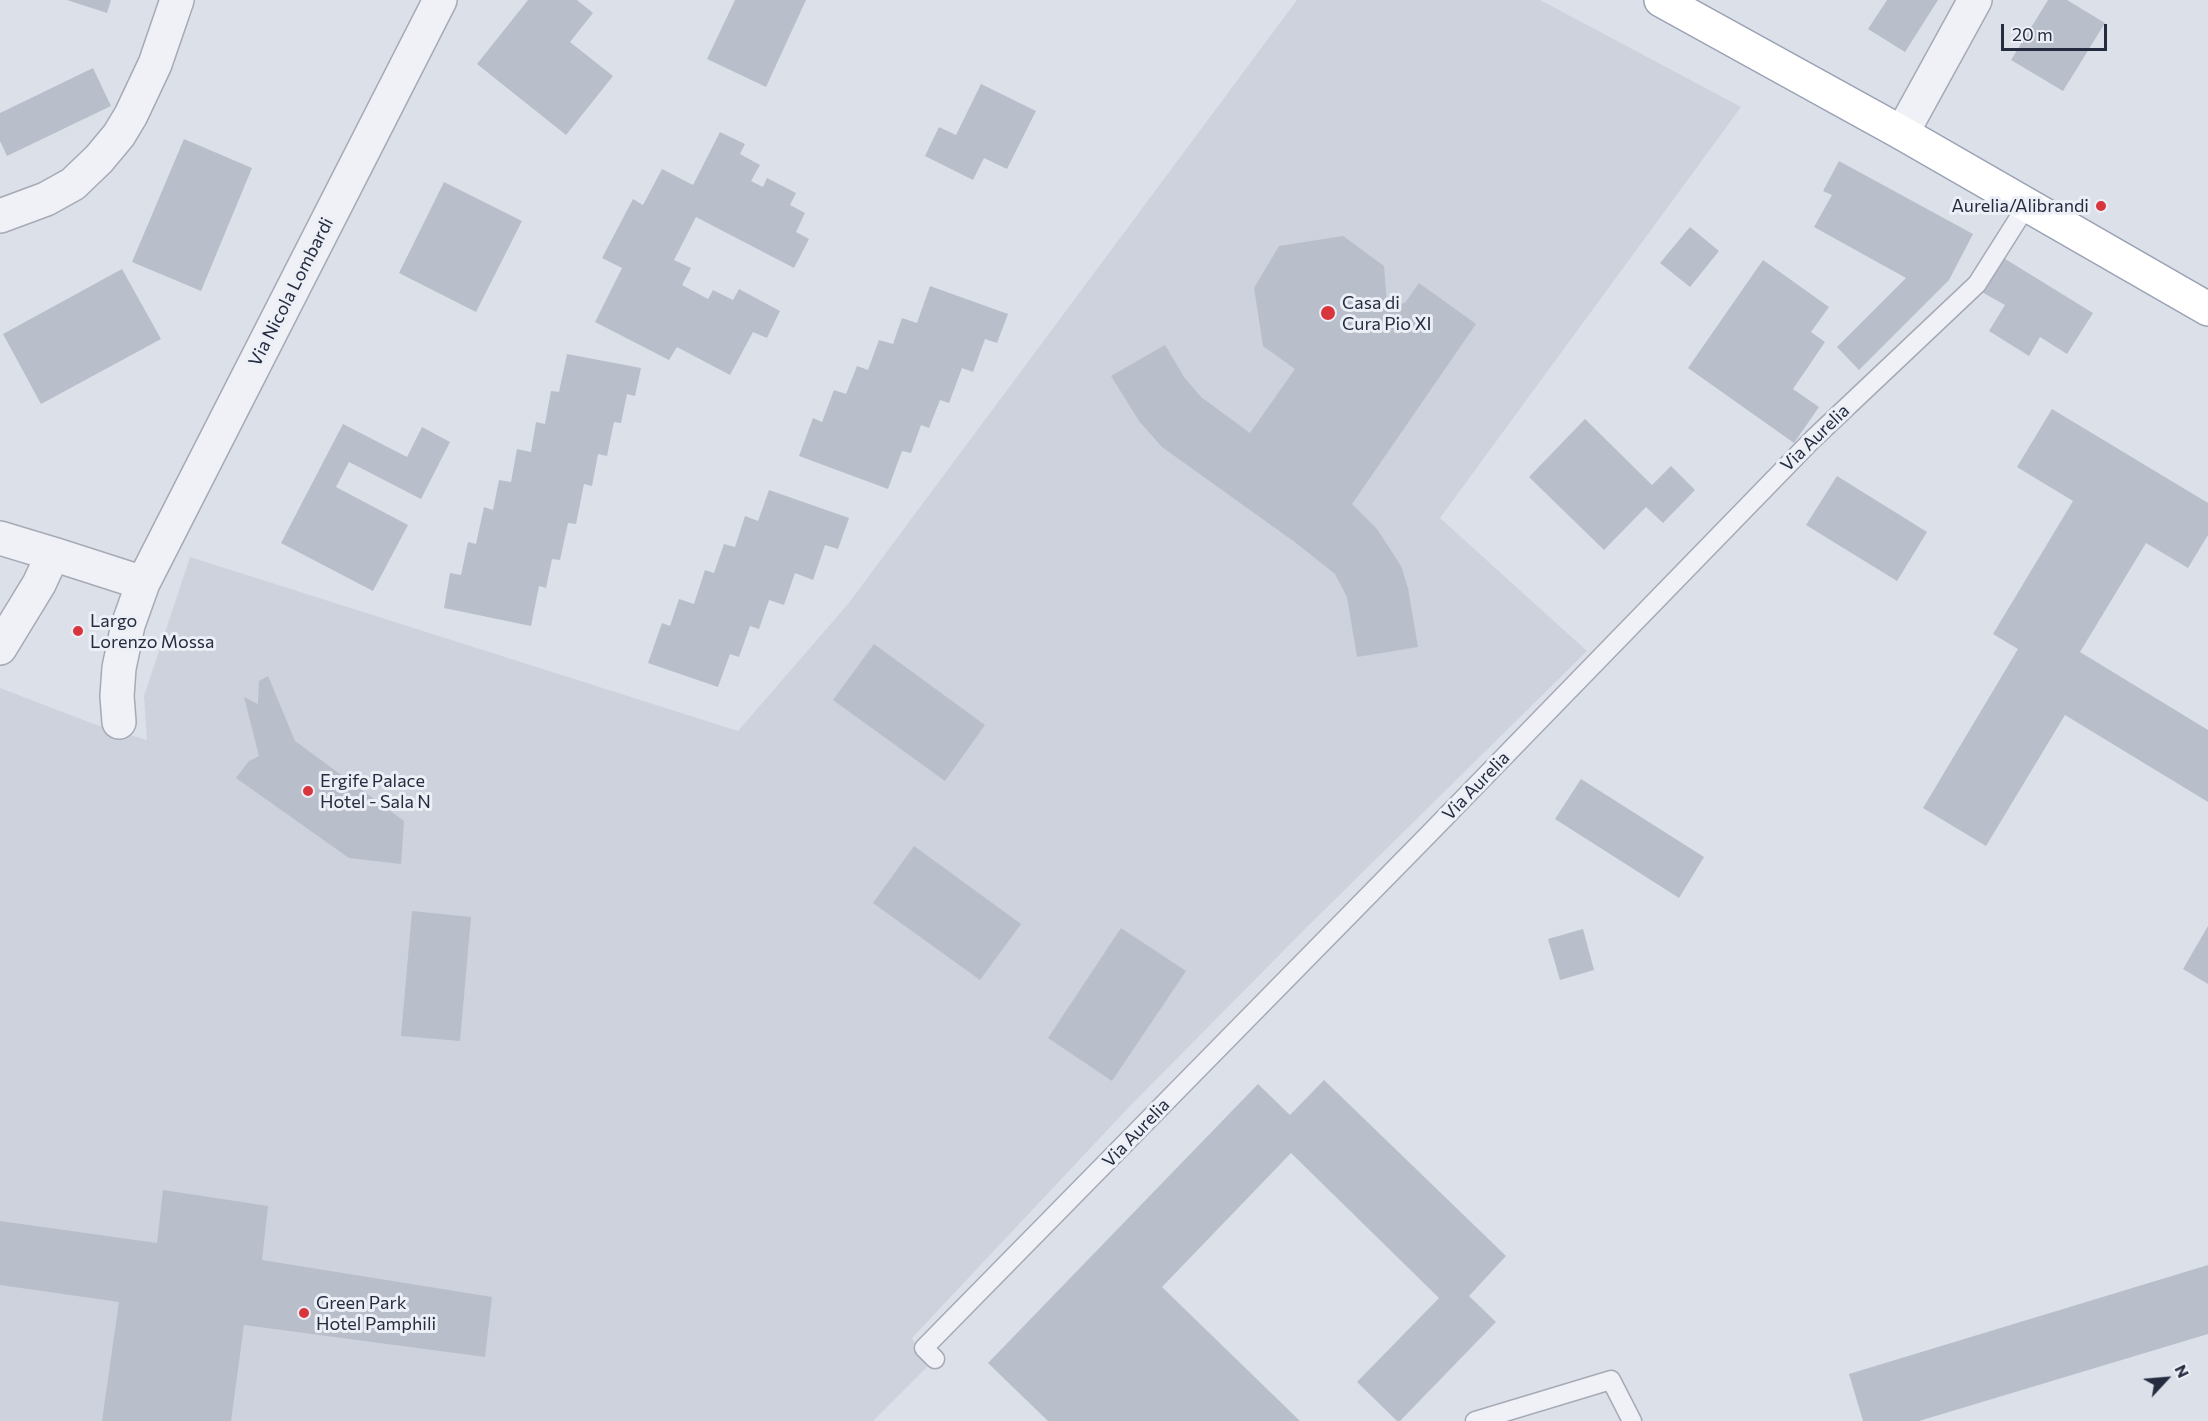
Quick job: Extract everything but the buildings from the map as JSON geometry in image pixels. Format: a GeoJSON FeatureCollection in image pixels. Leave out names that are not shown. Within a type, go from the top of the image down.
{"type":"FeatureCollection","features":[{"type":"Feature","properties":{"kind":"main road"},"geometry":{"type":"LineString","coordinates":[[1661,0],[1902,133],[2208,309]]}},
{"type":"Feature","properties":{"kind":"street"},"geometry":{"type":"LineString","coordinates":[[0,216],[46,199],[73,184],[99,159],[119,135],[155,64],[177,0]]}},
{"type":"Feature","properties":{"kind":"street","name":"Via Nicola Lombardi"},"geometry":{"type":"LineString","coordinates":[[143,583],[440,0]]}},
{"type":"Feature","properties":{"kind":"street"},"geometry":{"type":"LineString","coordinates":[[1902,133],[1975,0]]}},
{"type":"Feature","properties":{"kind":"street"},"geometry":{"type":"LineString","coordinates":[[0,538],[143,583],[128,625],[119,668],[117,696],[119,722]]}},
{"type":"Feature","properties":{"kind":"street"},"geometry":{"type":"LineString","coordinates":[[0,648],[39,584],[53,554]]}},
{"type":"Feature","properties":{"kind":"lane","name":"Via Aurelia"},"geometry":{"type":"LineString","coordinates":[[935,1359],[924,1348],[1813,438],[1977,284],[2027,205]]}},
{"type":"Feature","properties":{"kind":"lane"},"geometry":{"type":"LineString","coordinates":[[1475,1421],[1611,1380],[1632,1421]]}},
{"type":"Feature","properties":{"kind":"shaded area"},"geometry":{"type":"Polygon","coordinates":[[[1297,0],[1540,0],[1741,107],[1440,518],[1587,651],[1302,932],[1129,1107],[912,1338],[927,1367],[873,1421],[0,1421],[0,688],[94,724],[147,740],[144,696],[190,557],[738,731],[848,604],[1297,0]]]}},
{"type":"Feature","properties":{"kind":"place","name":"Aurelia/Alibrandi"},"geometry":{"type":"Point","coordinates":[2101,206]}},
{"type":"Feature","properties":{"kind":"place","name":"Casa di Cura Pio XI"},"geometry":{"type":"Point","coordinates":[1328,313]}},
{"type":"Feature","properties":{"kind":"place","name":"Largo Lorenzo Mossa"},"geometry":{"type":"Point","coordinates":[78,631]}},
{"type":"Feature","properties":{"kind":"place","name":"Ergife Palace Hotel - Sala N"},"geometry":{"type":"Point","coordinates":[308,791]}},
{"type":"Feature","properties":{"kind":"place","name":"Green Park Hotel Pamphili"},"geometry":{"type":"Point","coordinates":[304,1313]}}]}
